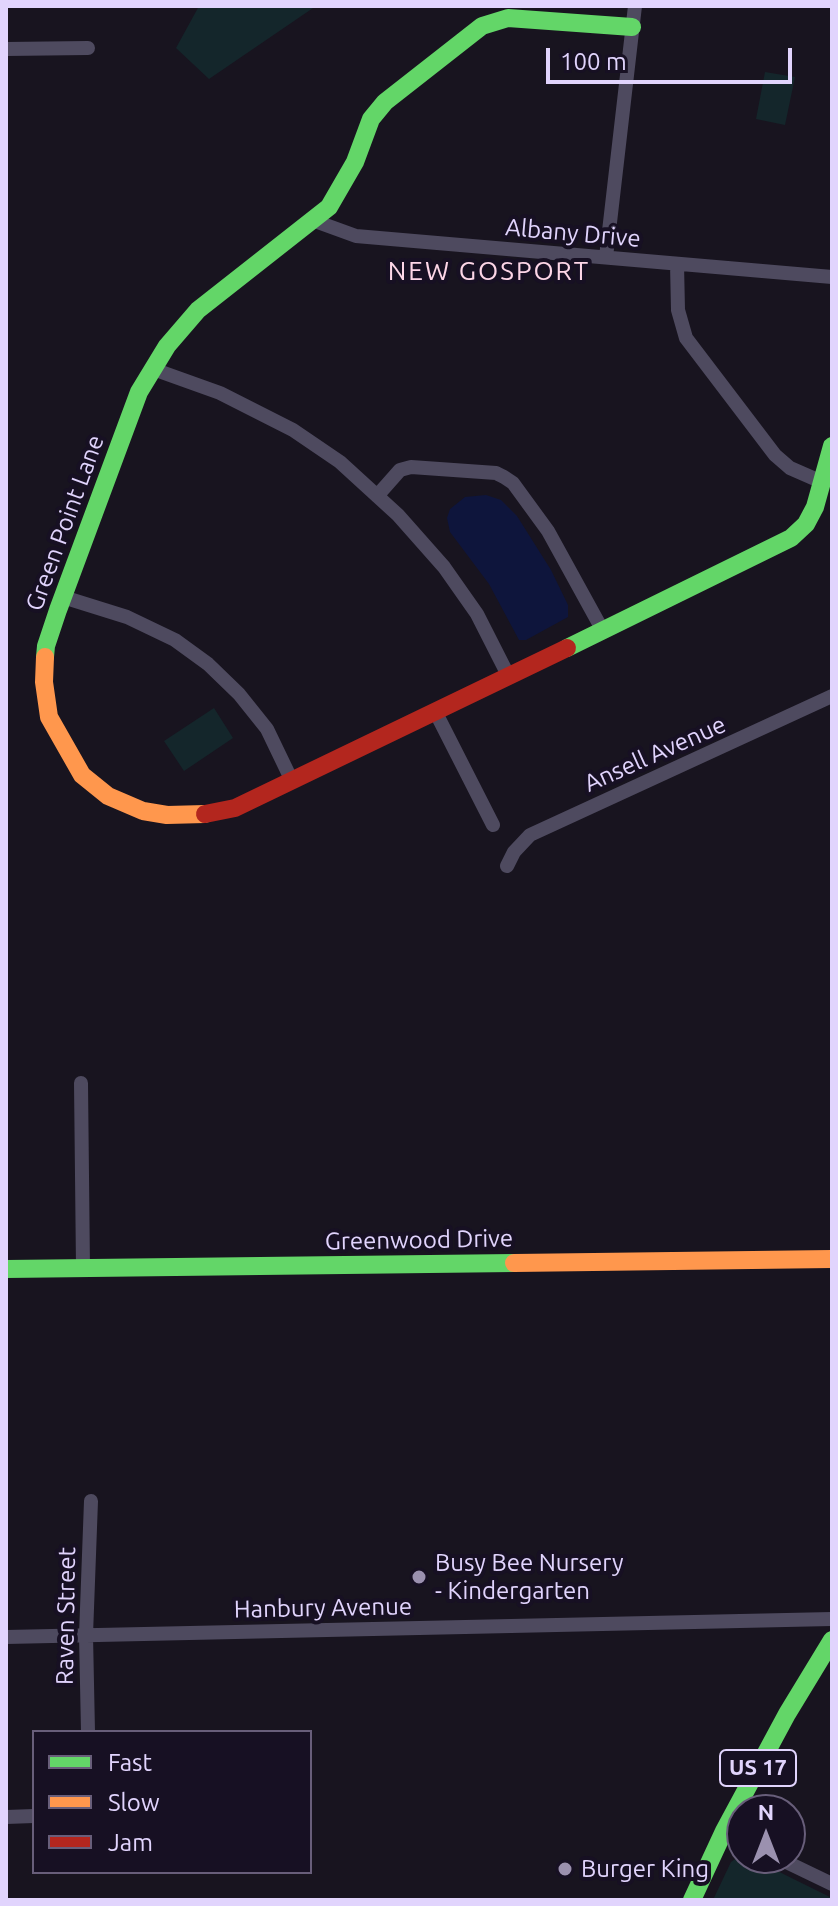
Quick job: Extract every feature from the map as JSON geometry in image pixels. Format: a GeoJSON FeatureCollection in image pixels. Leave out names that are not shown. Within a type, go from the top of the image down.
{"type":"FeatureCollection","features":[{"type":"Feature","properties":{"kind":"street"},"geometry":{"type":"LineString","coordinates":[[606,257],[635,6]]}},
{"type":"Feature","properties":{"kind":"street","name":"Green Point Lane"},"geometry":{"type":"LineString","coordinates":[[632,27],[508,18],[482,26],[385,102],[371,119],[355,162],[329,207],[198,310],[167,346],[139,392],[46,646],[44,682],[49,717],[82,775],[108,796],[143,811],[167,815],[200,815],[235,808],[791,538],[806,524],[815,507],[832,446]]}},
{"type":"Feature","properties":{"kind":"street"},"geometry":{"type":"LineString","coordinates":[[6,49],[88,48]]}},
{"type":"Feature","properties":{"kind":"street","name":"Albany Drive"},"geometry":{"type":"LineString","coordinates":[[312,220],[356,236],[832,277]]}},
{"type":"Feature","properties":{"kind":"street"},"geometry":{"type":"LineString","coordinates":[[677,264],[678,310],[686,338],[775,455],[790,468],[822,482]]}},
{"type":"Feature","properties":{"kind":"street"},"geometry":{"type":"LineString","coordinates":[[153,369],[220,393],[293,430],[340,462],[398,515],[444,567],[477,614],[509,677]]}},
{"type":"Feature","properties":{"kind":"street"},"geometry":{"type":"LineString","coordinates":[[377,496],[400,470],[411,467],[496,473],[504,477],[513,483],[548,531],[603,631]]}},
{"type":"Feature","properties":{"kind":"street"},"geometry":{"type":"LineString","coordinates":[[63,597],[127,617],[175,640],[208,664],[239,694],[267,729],[292,781]]}},
{"type":"Feature","properties":{"kind":"street","name":"Ansell Avenue"},"geometry":{"type":"LineString","coordinates":[[507,866],[514,852],[530,835],[832,696]]}},
{"type":"Feature","properties":{"kind":"street"},"geometry":{"type":"LineString","coordinates":[[436,713],[493,825]]}},
{"type":"Feature","properties":{"kind":"street"},"geometry":{"type":"LineString","coordinates":[[81,1083],[83,1268]]}},
{"type":"Feature","properties":{"kind":"street","name":"Greenwood Drive"},"geometry":{"type":"LineString","coordinates":[[6,1269],[832,1259]]}},
{"type":"Feature","properties":{"kind":"street","name":"Raven Street"},"geometry":{"type":"LineString","coordinates":[[88,1730],[86,1635],[91,1501]]}},
{"type":"Feature","properties":{"kind":"street","name":"Hanbury Avenue"},"geometry":{"type":"LineString","coordinates":[[6,1637],[832,1619]]}},
{"type":"Feature","properties":{"kind":"street","name":"US 17"},"geometry":{"type":"LineString","coordinates":[[692,1900],[724,1831],[787,1714],[832,1640]]}},
{"type":"Feature","properties":{"kind":"street"},"geometry":{"type":"LineString","coordinates":[[6,1817],[32,1816]]}},
{"type":"Feature","properties":{"kind":"street"},"geometry":{"type":"LineString","coordinates":[[806,1871],[832,1884]]}},
{"type":"Feature","properties":{"kind":"green space"},"geometry":{"type":"Polygon","coordinates":[[[199,6],[316,6],[209,79],[176,48],[199,6]]]}},
{"type":"Feature","properties":{"kind":"green space"},"geometry":{"type":"Polygon","coordinates":[[[765,72],[795,77],[785,125],[756,119],[765,72]]]}},
{"type":"Feature","properties":{"kind":"green space"},"geometry":{"type":"Polygon","coordinates":[[[214,708],[233,738],[184,771],[164,741],[214,708]]]}},
{"type":"Feature","properties":{"kind":"green space"},"geometry":{"type":"Polygon","coordinates":[[[726,1873],[783,1874],[832,1898],[832,1900],[713,1900],[726,1873]]]}},
{"type":"Feature","properties":{"kind":"shaded area"},"geometry":{"type":"Polygon","coordinates":[[[486,495],[501,500],[517,516],[551,570],[568,605],[568,617],[526,640],[519,640],[489,584],[450,532],[447,518],[450,509],[465,497],[486,495]]]}},
{"type":"Feature","properties":{"kind":"traffic: fast"},"geometry":{"type":"LineString","coordinates":[[45,657],[58,610],[139,392],[167,346],[198,310],[329,207],[355,162],[371,119],[385,102],[482,26],[508,18],[632,27]]}},
{"type":"Feature","properties":{"kind":"traffic: fast"},"geometry":{"type":"LineString","coordinates":[[567,648],[791,538],[806,524],[815,507],[832,446]]}},
{"type":"Feature","properties":{"kind":"traffic: fast"},"geometry":{"type":"LineString","coordinates":[[6,1269],[514,1263]]}},
{"type":"Feature","properties":{"kind":"traffic: fast"},"geometry":{"type":"LineString","coordinates":[[692,1900],[724,1831],[787,1714],[832,1640]]}},
{"type":"Feature","properties":{"kind":"traffic: slow"},"geometry":{"type":"LineString","coordinates":[[45,657],[44,682],[49,717],[82,775],[108,796],[143,811],[167,815],[205,814]]}},
{"type":"Feature","properties":{"kind":"traffic: slow"},"geometry":{"type":"LineString","coordinates":[[514,1263],[832,1259]]}},
{"type":"Feature","properties":{"kind":"traffic: jam"},"geometry":{"type":"LineString","coordinates":[[205,814],[235,808],[567,648]]}},
{"type":"Feature","properties":{"kind":"place","name":"Busy Bee Nursery - Kindergarten"},"geometry":{"type":"Point","coordinates":[419,1577]}},
{"type":"Feature","properties":{"kind":"place","name":"Burger King"},"geometry":{"type":"Point","coordinates":[565,1869]}},
{"type":"Feature","properties":{"kind":"district","name":"NEW GOSPORT"},"geometry":{"type":"Point","coordinates":[489,271]}}]}
